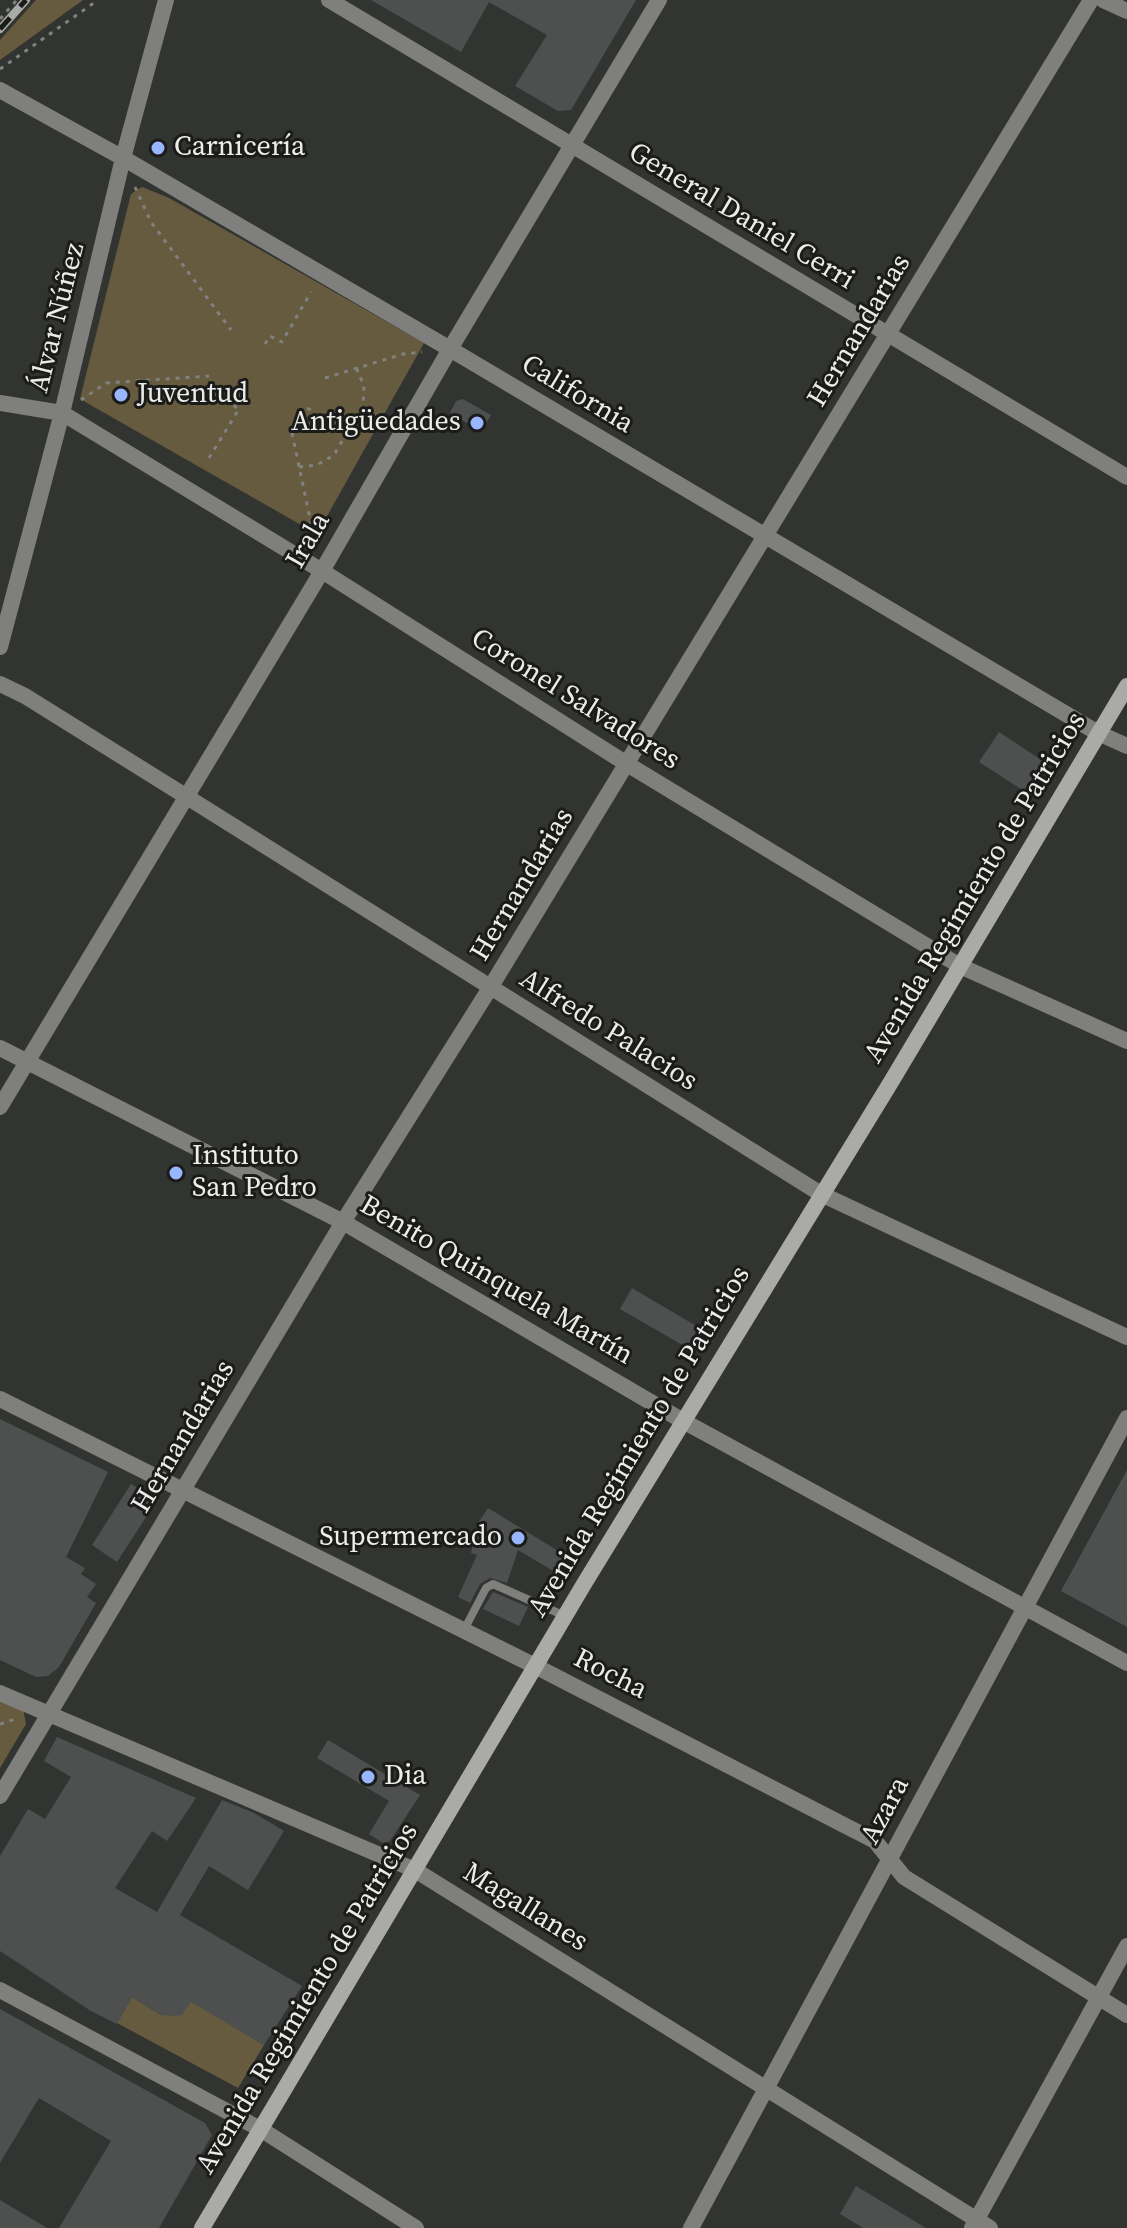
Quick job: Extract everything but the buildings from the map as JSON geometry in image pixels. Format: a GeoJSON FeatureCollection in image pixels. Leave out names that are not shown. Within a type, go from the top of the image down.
{"type":"FeatureCollection","features":[{"type":"Feature","properties":{"kind":"main road","name":"Avenida Regimiento de Patricios"},"geometry":{"type":"LineString","coordinates":[[202,2228],[535,1666],[1127,686]]}},
{"type":"Feature","properties":{"kind":"street","name":"Álvar Núñez"},"geometry":{"type":"LineString","coordinates":[[0,647],[166,0]]}},
{"type":"Feature","properties":{"kind":"street","name":"General Daniel Cerri"},"geometry":{"type":"LineString","coordinates":[[329,0],[1127,477]]}},
{"type":"Feature","properties":{"kind":"street","name":"Irala"},"geometry":{"type":"LineString","coordinates":[[0,1107],[322,571],[450,349],[659,0]]}},
{"type":"Feature","properties":{"kind":"street","name":"Hernandarias"},"geometry":{"type":"LineString","coordinates":[[0,1796],[343,1222],[490,988],[1091,0]]}},
{"type":"Feature","properties":{"kind":"street"},"geometry":{"type":"LineString","coordinates":[[1103,0],[1127,11]]}},
{"type":"Feature","properties":{"kind":"street","name":"California"},"geometry":{"type":"LineString","coordinates":[[0,90],[123,158],[450,349],[1098,733],[1127,746]]}},
{"type":"Feature","properties":{"kind":"street","name":"Coronel Salvadores"},"geometry":{"type":"LineString","coordinates":[[0,403],[62,413],[322,571],[627,764],[960,966],[1127,1041]]}},
{"type":"Feature","properties":{"kind":"street","name":"Alfredo Palacios"},"geometry":{"type":"LineString","coordinates":[[0,684],[25,696],[821,1194],[1127,1337]]}},
{"type":"Feature","properties":{"kind":"street","name":"Benito Quinquela Martín"},"geometry":{"type":"LineString","coordinates":[[0,1048],[343,1222],[683,1421],[1127,1663]]}},
{"type":"Feature","properties":{"kind":"street","name":"Rocha"},"geometry":{"type":"LineString","coordinates":[[0,1399],[464,1630],[875,1841],[904,1877],[1127,2015]]}},
{"type":"Feature","properties":{"kind":"street","name":"Azara"},"geometry":{"type":"LineString","coordinates":[[691,2228],[1127,1418]]}},
{"type":"Feature","properties":{"kind":"street","name":"Magallanes"},"geometry":{"type":"LineString","coordinates":[[0,1693],[415,1870],[980,2225]]}},
{"type":"Feature","properties":{"kind":"street"},"geometry":{"type":"LineString","coordinates":[[980,2225],[1127,1946]]}},
{"type":"Feature","properties":{"kind":"street"},"geometry":{"type":"LineString","coordinates":[[0,1990],[262,2130],[416,2228]]}},
{"type":"Feature","properties":{"kind":"lane"},"geometry":{"type":"LineString","coordinates":[[464,1630],[486,1588],[493,1584],[565,1616]]}},
{"type":"Feature","properties":{"kind":"path"},"geometry":{"type":"LineString","coordinates":[[0,19],[17,0]]}},
{"type":"Feature","properties":{"kind":"path"},"geometry":{"type":"LineString","coordinates":[[0,69],[98,0]]}},
{"type":"Feature","properties":{"kind":"path"},"geometry":{"type":"LineString","coordinates":[[123,158],[151,222],[231,330]]}},
{"type":"Feature","properties":{"kind":"path"},"geometry":{"type":"LineString","coordinates":[[265,344],[270,336],[282,342],[311,292]]}},
{"type":"Feature","properties":{"kind":"path"},"geometry":{"type":"LineString","coordinates":[[325,378],[403,354],[450,349]]}},
{"type":"Feature","properties":{"kind":"path"},"geometry":{"type":"LineString","coordinates":[[299,467],[317,465],[334,455],[363,405],[364,386],[356,367]]}},
{"type":"Feature","properties":{"kind":"path"},"geometry":{"type":"LineString","coordinates":[[62,413],[106,383],[209,376]]}},
{"type":"Feature","properties":{"kind":"path"},"geometry":{"type":"LineString","coordinates":[[182,378],[182,386]]}},
{"type":"Feature","properties":{"kind":"path"},"geometry":{"type":"LineString","coordinates":[[209,458],[239,409],[228,402],[232,396]]}},
{"type":"Feature","properties":{"kind":"path"},"geometry":{"type":"LineString","coordinates":[[292,433],[322,571]]}},
{"type":"Feature","properties":{"kind":"shaded area"},"geometry":{"type":"Polygon","coordinates":[[[36,0],[83,0],[0,60],[0,40],[36,0]]]}},
{"type":"Feature","properties":{"kind":"shaded area"},"geometry":{"type":"Polygon","coordinates":[[[142,187],[169,198],[424,343],[317,534],[80,399],[131,194],[142,187]]]}},
{"type":"Feature","properties":{"kind":"shaded area"},"geometry":{"type":"Polygon","coordinates":[[[0,1698],[23,1708],[26,1724],[0,1768],[0,1698]]]}},
{"type":"Feature","properties":{"kind":"shaded area"},"geometry":{"type":"Polygon","coordinates":[[[132,1997],[161,2015],[191,2001],[264,2045],[238,2088],[117,2023],[132,1997]]]}},
{"type":"Feature","properties":{"kind":"railway"},"geometry":{"type":"LineString","coordinates":[[0,29],[26,0]]}},
{"type":"Feature","properties":{"kind":"place","name":"Carnicería"},"geometry":{"type":"Point","coordinates":[158,148]}},
{"type":"Feature","properties":{"kind":"place","name":"Juventud"},"geometry":{"type":"Point","coordinates":[121,395]}},
{"type":"Feature","properties":{"kind":"place","name":"Antigüedades"},"geometry":{"type":"Point","coordinates":[477,423]}},
{"type":"Feature","properties":{"kind":"place","name":"Instituto San Pedro"},"geometry":{"type":"Point","coordinates":[176,1173]}},
{"type":"Feature","properties":{"kind":"place","name":"Supermercado"},"geometry":{"type":"Point","coordinates":[518,1538]}},
{"type":"Feature","properties":{"kind":"place","name":"Dia"},"geometry":{"type":"Point","coordinates":[368,1777]}}]}
